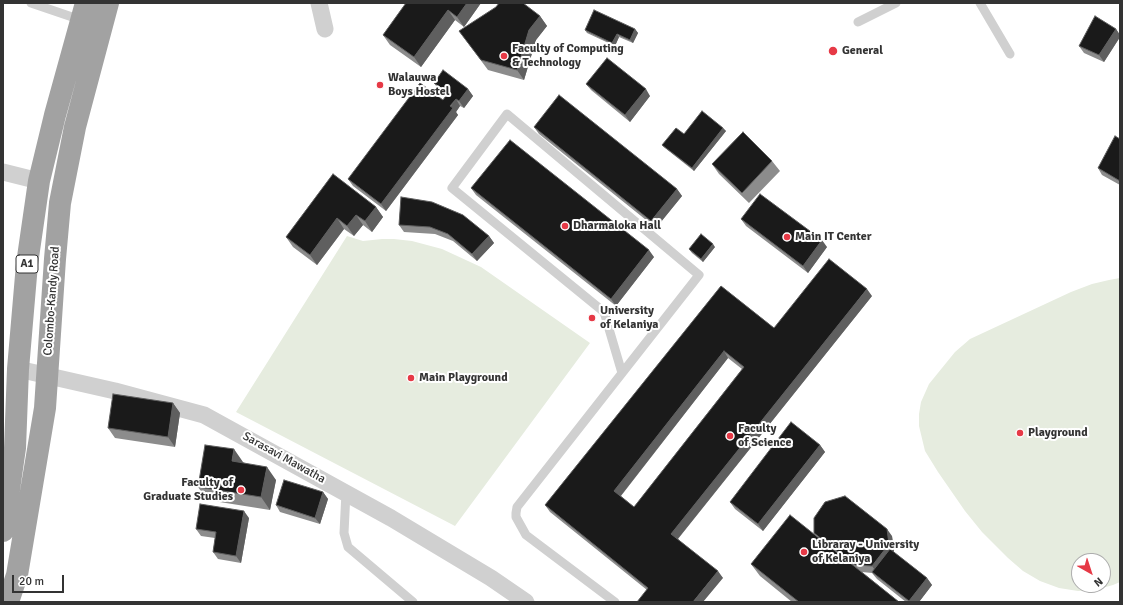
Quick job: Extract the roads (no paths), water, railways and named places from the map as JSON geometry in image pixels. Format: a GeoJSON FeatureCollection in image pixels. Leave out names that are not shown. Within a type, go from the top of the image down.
{"type":"FeatureCollection","features":[{"type":"Feature","properties":{"kind":"highway","name":"Colombo-Kandy Road"},"geometry":{"type":"LineString","coordinates":[[8,602],[17,575],[45,408],[54,267],[60,203],[75,127],[108,3]]}},
{"type":"Feature","properties":{"kind":"highway","name":"A1"},"geometry":{"type":"LineString","coordinates":[[3,531],[15,448],[18,369],[27,264],[39,181],[83,11]]}},
{"type":"Feature","properties":{"kind":"street"},"geometry":{"type":"LineString","coordinates":[[319,3],[325,29]]}},
{"type":"Feature","properties":{"kind":"street"},"geometry":{"type":"LineString","coordinates":[[3,172],[39,181]]}},
{"type":"Feature","properties":{"kind":"street","name":"Sarasavi Mawatha"},"geometry":{"type":"LineString","coordinates":[[18,369],[115,391],[204,414],[391,518],[491,578],[526,602]]}},
{"type":"Feature","properties":{"kind":"lane"},"geometry":{"type":"LineString","coordinates":[[31,3],[83,11]]}},
{"type":"Feature","properties":{"kind":"lane"},"geometry":{"type":"LineString","coordinates":[[858,22],[896,3]]}},
{"type":"Feature","properties":{"kind":"lane"},"geometry":{"type":"LineString","coordinates":[[980,3],[1010,54]]}},
{"type":"Feature","properties":{"kind":"lane"},"geometry":{"type":"LineString","coordinates":[[615,602],[529,538],[519,524],[516,513],[517,507],[699,275],[507,114],[452,188],[604,312],[622,373]]}},
{"type":"Feature","properties":{"kind":"lane"},"geometry":{"type":"LineString","coordinates":[[346,492],[344,533],[348,547],[413,602]]}},
{"type":"Feature","properties":{"kind":"place","name":"General"},"geometry":{"type":"Point","coordinates":[833,51]}},
{"type":"Feature","properties":{"kind":"place","name":"Faculty of Computing & Technology"},"geometry":{"type":"Point","coordinates":[504,56]}},
{"type":"Feature","properties":{"kind":"place","name":"Walauwa Boys Hostel"},"geometry":{"type":"Point","coordinates":[380,85]}},
{"type":"Feature","properties":{"kind":"place","name":"Dharmaloka Hall"},"geometry":{"type":"Point","coordinates":[565,226]}},
{"type":"Feature","properties":{"kind":"place","name":"Main IT Center"},"geometry":{"type":"Point","coordinates":[787,237]}},
{"type":"Feature","properties":{"kind":"place","name":"University of Kelaniya"},"geometry":{"type":"Point","coordinates":[592,318]}},
{"type":"Feature","properties":{"kind":"place","name":"Main Playground"},"geometry":{"type":"Point","coordinates":[411,378]}},
{"type":"Feature","properties":{"kind":"place","name":"Playground"},"geometry":{"type":"Point","coordinates":[1020,433]}},
{"type":"Feature","properties":{"kind":"place","name":"Faculty of Science"},"geometry":{"type":"Point","coordinates":[730,436]}},
{"type":"Feature","properties":{"kind":"place","name":"Faculty of Graduate Studies"},"geometry":{"type":"Point","coordinates":[241,490]}},
{"type":"Feature","properties":{"kind":"place","name":"Libraray - University of Kelaniya"},"geometry":{"type":"Point","coordinates":[804,552]}}]}
